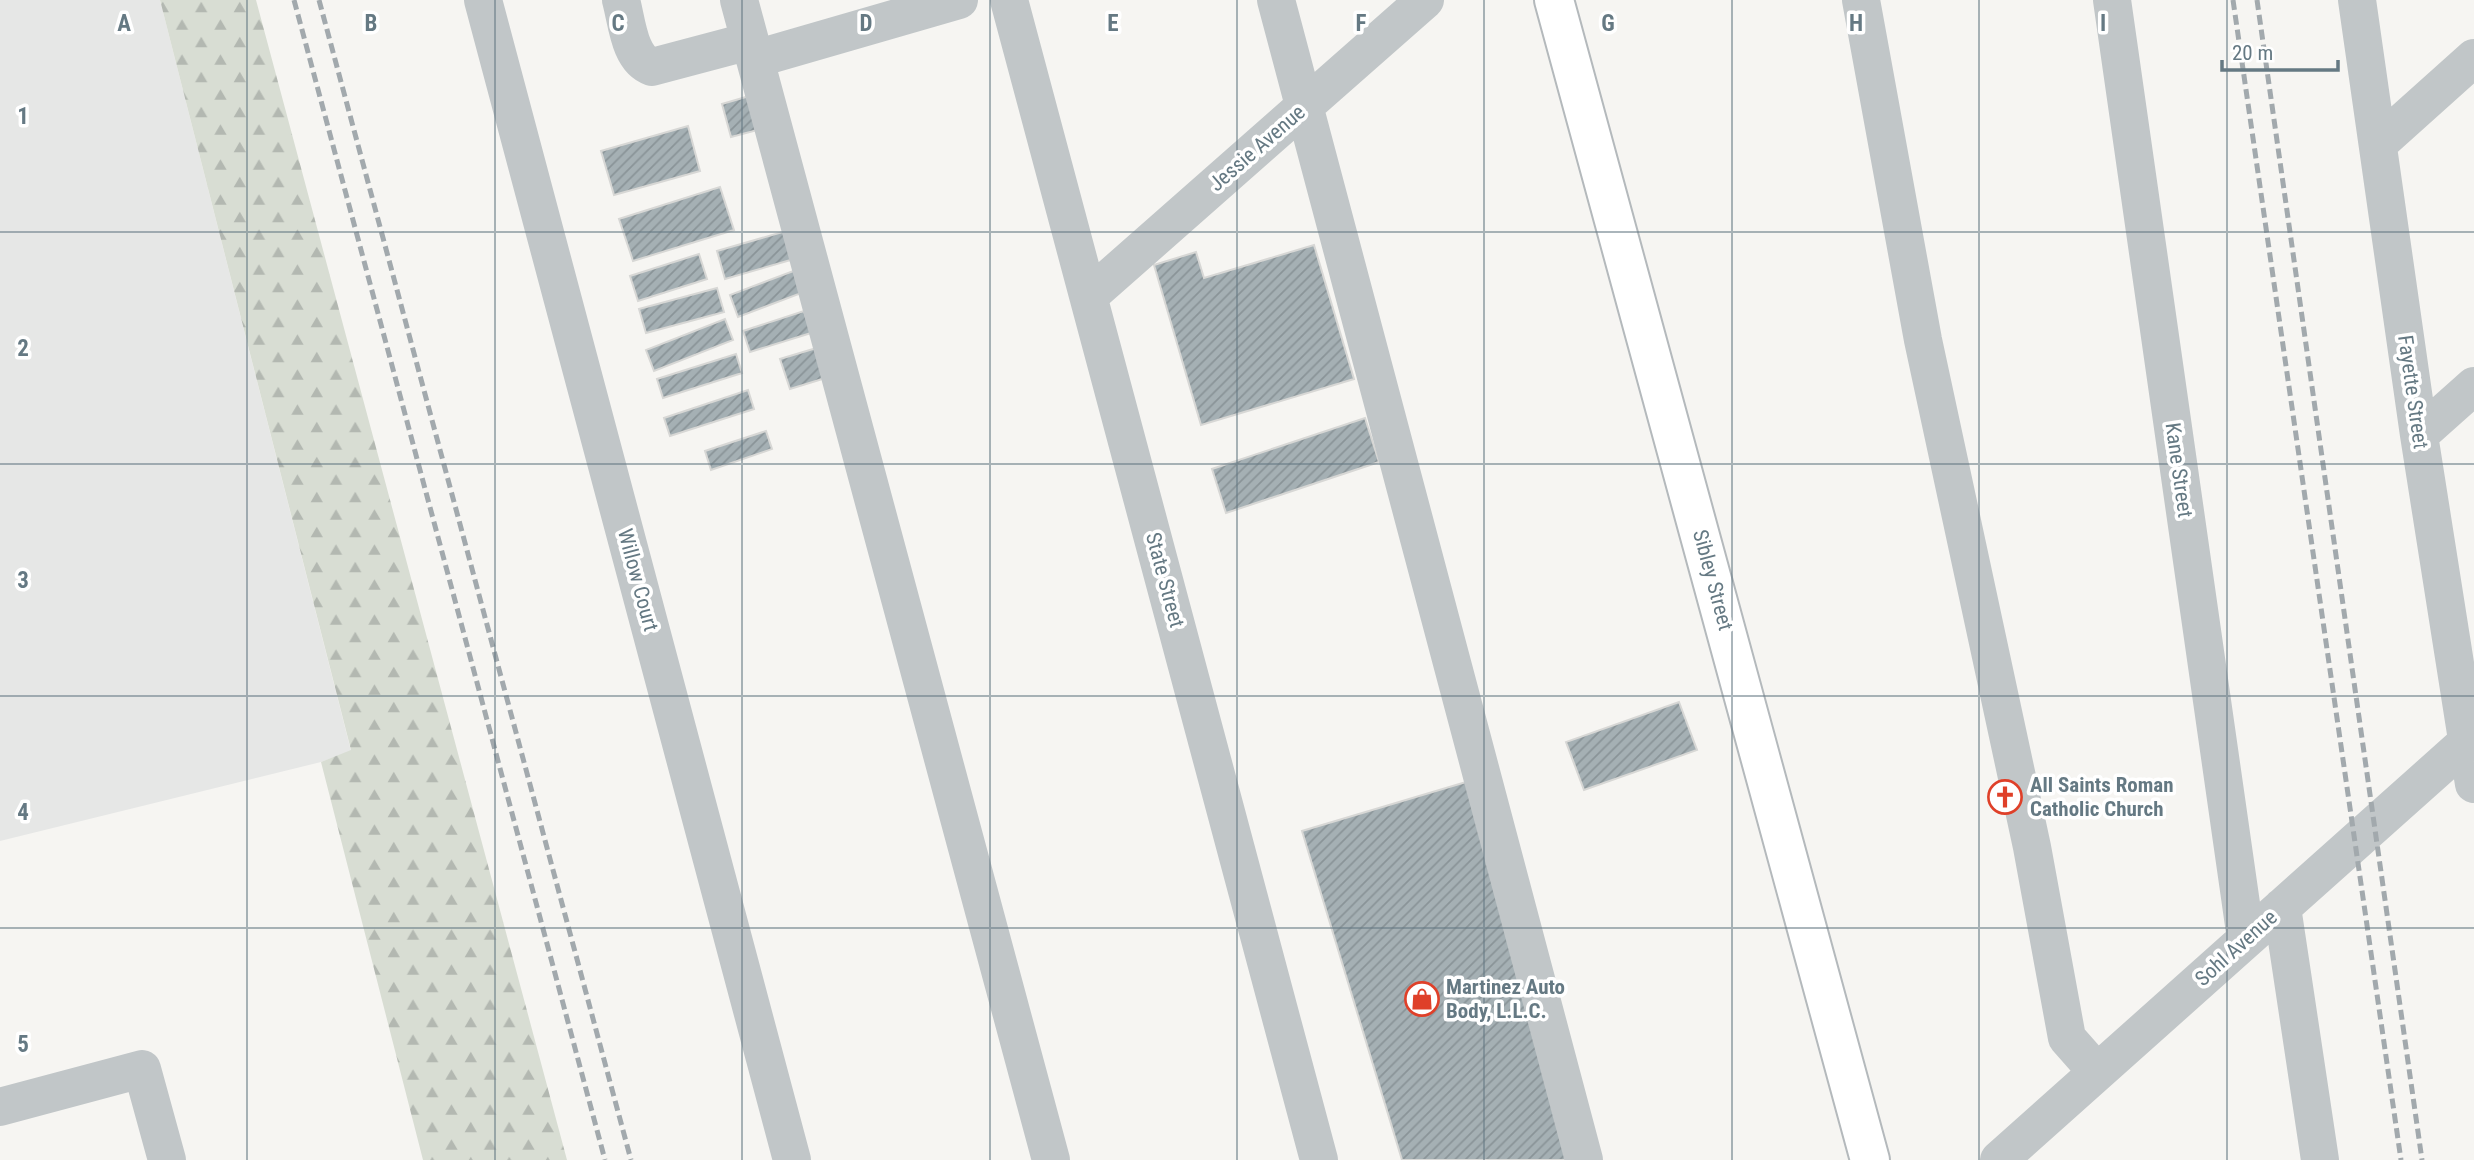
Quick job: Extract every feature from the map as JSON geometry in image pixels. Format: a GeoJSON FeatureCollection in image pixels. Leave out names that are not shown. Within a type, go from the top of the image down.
{"type":"FeatureCollection","features":[{"type":"Feature","properties":{"kind":"main road","name":"Sibley Street"},"geometry":{"type":"LineString","coordinates":[[1554,0],[1870,1160]]}},
{"type":"Feature","properties":{"kind":"street","name":"Willow Court"},"geometry":{"type":"LineString","coordinates":[[484,0],[792,1160]]}},
{"type":"Feature","properties":{"kind":"street"},"geometry":{"type":"LineString","coordinates":[[621,0],[636,55],[643,64],[652,66],[753,50],[959,0]]}},
{"type":"Feature","properties":{"kind":"street"},"geometry":{"type":"LineString","coordinates":[[739,0],[1051,1160]]}},
{"type":"Feature","properties":{"kind":"street","name":"State Street"},"geometry":{"type":"LineString","coordinates":[[1009,0],[1319,1160]]}},
{"type":"Feature","properties":{"kind":"street"},"geometry":{"type":"LineString","coordinates":[[1276,0],[1584,1160]]}},
{"type":"Feature","properties":{"kind":"street","name":"Jessie Avenue"},"geometry":{"type":"LineString","coordinates":[[1089,296],[1425,0]]}},
{"type":"Feature","properties":{"kind":"street"},"geometry":{"type":"LineString","coordinates":[[1861,0],[1923,340],[2032,847],[2067,1038],[2097,1072]]}},
{"type":"Feature","properties":{"kind":"street","name":"Kane Street"},"geometry":{"type":"LineString","coordinates":[[2112,0],[2246,939]]}},
{"type":"Feature","properties":{"kind":"street","name":"Fayette Street"},"geometry":{"type":"LineString","coordinates":[[2357,0],[2419,435],[2471,739],[2474,784]]}},
{"type":"Feature","properties":{"kind":"street"},"geometry":{"type":"LineString","coordinates":[[2378,144],[2474,58]]}},
{"type":"Feature","properties":{"kind":"street"},"geometry":{"type":"LineString","coordinates":[[2419,435],[2474,386]]}},
{"type":"Feature","properties":{"kind":"street","name":"Sohl Avenue"},"geometry":{"type":"LineString","coordinates":[[1999,1160],[2471,739]]}},
{"type":"Feature","properties":{"kind":"street"},"geometry":{"type":"LineString","coordinates":[[2282,907],[2320,1160]]}},
{"type":"Feature","properties":{"kind":"street"},"geometry":{"type":"LineString","coordinates":[[0,1107],[142,1069],[167,1160]]}},
{"type":"Feature","properties":{"kind":"shaded area"},"geometry":{"type":"Polygon","coordinates":[[[0,0],[160,0],[351,751],[321,762],[0,841],[0,0]]]}},
{"type":"Feature","properties":{"kind":"green space"},"geometry":{"type":"Polygon","coordinates":[[[160,0],[256,0],[567,1160],[423,1160],[321,762],[351,750],[160,0]]]}},
{"type":"Feature","properties":{"kind":"building"},"geometry":{"type":"Polygon","coordinates":[[[756,94],[765,128],[731,137],[722,104],[756,94]]]}},
{"type":"Feature","properties":{"kind":"building"},"geometry":{"type":"Polygon","coordinates":[[[688,126],[700,171],[614,195],[601,151],[688,126]]]}},
{"type":"Feature","properties":{"kind":"building"},"geometry":{"type":"Polygon","coordinates":[[[720,187],[734,230],[633,261],[619,219],[720,187]]]}},
{"type":"Feature","properties":{"kind":"building"},"geometry":{"type":"Polygon","coordinates":[[[786,231],[794,259],[725,279],[717,251],[786,231]]]}},
{"type":"Feature","properties":{"kind":"building"},"geometry":{"type":"Polygon","coordinates":[[[1314,245],[1354,379],[1201,425],[1154,265],[1196,252],[1204,278],[1314,245]]]}},
{"type":"Feature","properties":{"kind":"building"},"geometry":{"type":"Polygon","coordinates":[[[699,254],[707,279],[638,301],[630,276],[699,254]]]}},
{"type":"Feature","properties":{"kind":"building"},"geometry":{"type":"Polygon","coordinates":[[[796,270],[804,292],[738,317],[730,295],[796,270]]]}},
{"type":"Feature","properties":{"kind":"building"},"geometry":{"type":"Polygon","coordinates":[[[717,288],[724,312],[646,333],[639,309],[717,288]]]}},
{"type":"Feature","properties":{"kind":"building"},"geometry":{"type":"Polygon","coordinates":[[[804,311],[811,333],[750,352],[743,331],[804,311]]]}},
{"type":"Feature","properties":{"kind":"building"},"geometry":{"type":"Polygon","coordinates":[[[725,319],[733,340],[654,371],[646,350],[725,319]]]}},
{"type":"Feature","properties":{"kind":"building"},"geometry":{"type":"Polygon","coordinates":[[[823,346],[832,376],[790,389],[780,359],[823,346]]]}},
{"type":"Feature","properties":{"kind":"building"},"geometry":{"type":"Polygon","coordinates":[[[736,354],[742,373],[663,398],[657,379],[736,354]]]}},
{"type":"Feature","properties":{"kind":"building"},"geometry":{"type":"Polygon","coordinates":[[[748,390],[754,409],[670,436],[664,418],[748,390]]]}},
{"type":"Feature","properties":{"kind":"building"},"geometry":{"type":"Polygon","coordinates":[[[1365,418],[1379,462],[1226,513],[1212,469],[1365,418]]]}},
{"type":"Feature","properties":{"kind":"building"},"geometry":{"type":"Polygon","coordinates":[[[766,431],[772,449],[711,470],[705,451],[766,431]]]}},
{"type":"Feature","properties":{"kind":"building"},"geometry":{"type":"Polygon","coordinates":[[[1679,702],[1697,750],[1584,790],[1566,742],[1679,702]]]}},
{"type":"Feature","properties":{"kind":"building"},"geometry":{"type":"Polygon","coordinates":[[[1466,782],[1580,1160],[1402,1160],[1302,831],[1466,782]]]}},
{"type":"Feature","properties":{"kind":"railway"},"geometry":{"type":"LineString","coordinates":[[294,0],[605,1160]]}},
{"type":"Feature","properties":{"kind":"railway"},"geometry":{"type":"LineString","coordinates":[[319,0],[631,1160]]}},
{"type":"Feature","properties":{"kind":"railway"},"geometry":{"type":"LineString","coordinates":[[2233,0],[2401,1160]]}},
{"type":"Feature","properties":{"kind":"railway"},"geometry":{"type":"LineString","coordinates":[[2257,0],[2422,1160]]}},
{"type":"Feature","properties":{"kind":"place","name":"All Saints Roman Catholic Church"},"geometry":{"type":"Point","coordinates":[2005,797]}},
{"type":"Feature","properties":{"kind":"place","name":"Martinez Auto Body, L.L.C."},"geometry":{"type":"Point","coordinates":[1422,999]}}]}
